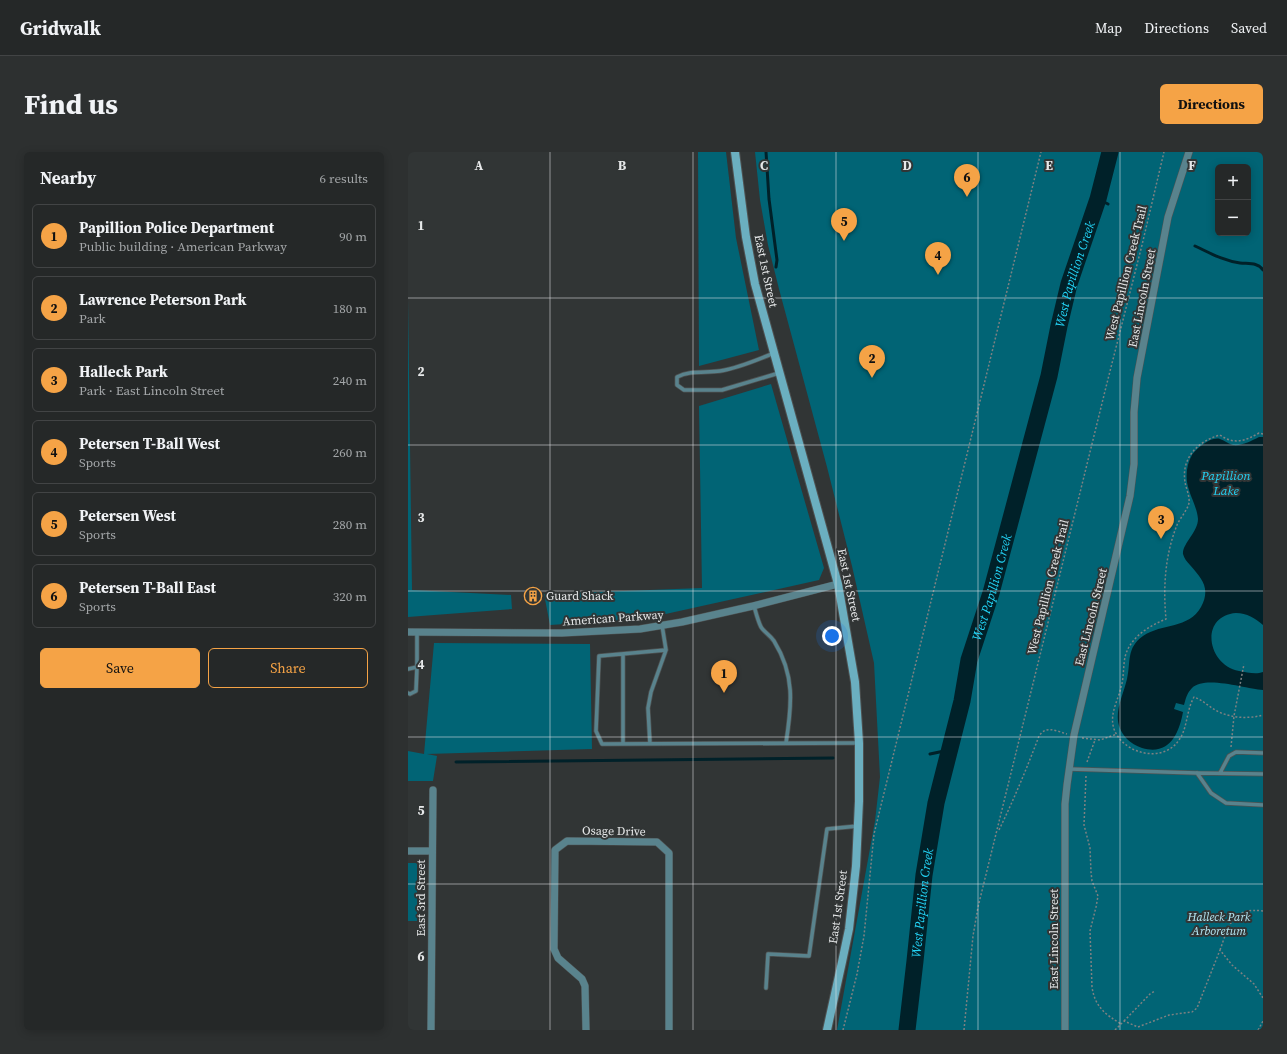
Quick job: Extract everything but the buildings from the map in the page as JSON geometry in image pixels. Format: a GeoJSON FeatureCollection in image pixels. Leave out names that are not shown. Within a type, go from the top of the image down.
{"type":"FeatureCollection","features":[{"type":"Feature","properties":{"kind":"main road","name":"East 1st Street"},"geometry":{"type":"LineString","coordinates":[[735,152],[746,237],[755,284],[838,584],[855,682],[860,743],[859,826],[856,866],[849,929],[827,1030]]}},
{"type":"Feature","properties":{"kind":"street","name":"East Lincoln Street"},"geometry":{"type":"LineString","coordinates":[[1064,1030],[1065,804],[1069,769],[1074,735],[1130,496],[1134,464],[1134,412],[1137,378],[1170,212],[1189,152]]}},
{"type":"Feature","properties":{"kind":"street","name":"American Parkway"},"geometry":{"type":"LineString","coordinates":[[408,632],[562,633],[640,629],[682,622],[753,606],[838,584]]}},
{"type":"Feature","properties":{"kind":"street","name":"East 3rd Street"},"geometry":{"type":"LineString","coordinates":[[431,1030],[433,790]]}},
{"type":"Feature","properties":{"kind":"street","name":"Osage Drive"},"geometry":{"type":"LineString","coordinates":[[586,1030],[585,988],[582,979],[558,958],[554,949],[555,850],[567,841],[658,842],[669,853],[670,1030]]}},
{"type":"Feature","properties":{"kind":"street"},"geometry":{"type":"LineString","coordinates":[[408,851],[432,851]]}},
{"type":"Feature","properties":{"kind":"lane"},"geometry":{"type":"LineString","coordinates":[[774,354],[720,371],[684,373],[677,377],[677,385],[684,390],[722,390],[779,373]]}},
{"type":"Feature","properties":{"kind":"lane"},"geometry":{"type":"LineString","coordinates":[[753,606],[762,628],[773,639],[786,663],[792,694],[791,715],[786,743]]}},
{"type":"Feature","properties":{"kind":"lane"},"geometry":{"type":"LineString","coordinates":[[650,744],[648,708],[666,650],[662,625]]}},
{"type":"Feature","properties":{"kind":"lane"},"geometry":{"type":"LineString","coordinates":[[408,693],[410,694],[416,691],[417,633]]}},
{"type":"Feature","properties":{"kind":"lane"},"geometry":{"type":"LineString","coordinates":[[666,650],[599,656],[596,731],[602,744],[860,743]]}},
{"type":"Feature","properties":{"kind":"lane"},"geometry":{"type":"LineString","coordinates":[[623,654],[623,744]]}},
{"type":"Feature","properties":{"kind":"lane"},"geometry":{"type":"LineString","coordinates":[[408,669],[417,667]]}},
{"type":"Feature","properties":{"kind":"lane"},"geometry":{"type":"LineString","coordinates":[[1220,773],[1229,756],[1236,752],[1263,753]]}},
{"type":"Feature","properties":{"kind":"lane"},"geometry":{"type":"LineString","coordinates":[[1069,769],[1263,774]]}},
{"type":"Feature","properties":{"kind":"lane"},"geometry":{"type":"LineString","coordinates":[[1197,773],[1211,793],[1226,803],[1263,805]]}},
{"type":"Feature","properties":{"kind":"lane"},"geometry":{"type":"LineString","coordinates":[[766,988],[768,954],[809,956],[827,828],[859,826]]}},
{"type":"Feature","properties":{"kind":"path"},"geometry":{"type":"LineString","coordinates":[[843,1030],[857,974],[864,936],[874,834],[1041,152]]}},
{"type":"Feature","properties":{"kind":"path","name":"West Papillion Creek Trail"},"geometry":{"type":"LineString","coordinates":[[964,1030],[973,936],[980,901],[1164,152]]}},
{"type":"Feature","properties":{"kind":"path"},"geometry":{"type":"LineString","coordinates":[[1263,434],[1259,433],[1248,440],[1238,441],[1226,440],[1220,435],[1211,437],[1199,445],[1191,453],[1186,466],[1184,480],[1189,502],[1177,525],[1169,550],[1165,574],[1164,596],[1166,619],[1154,624],[1142,632],[1130,644],[1125,656],[1121,688],[1113,711],[1114,729],[1121,740],[1130,748],[1146,754],[1156,754],[1173,748],[1179,740],[1186,724],[1190,704],[1194,697],[1200,699],[1219,712],[1234,716],[1256,718],[1263,716]]}},
{"type":"Feature","properties":{"kind":"path"},"geometry":{"type":"LineString","coordinates":[[1229,756],[1234,716],[1244,664]]}},
{"type":"Feature","properties":{"kind":"path"},"geometry":{"type":"LineString","coordinates":[[997,833],[1023,779],[1042,731],[1048,729],[1095,740],[1100,740],[1117,734]]}},
{"type":"Feature","properties":{"kind":"path"},"geometry":{"type":"LineString","coordinates":[[1087,764],[1095,740]]}},
{"type":"Feature","properties":{"kind":"path"},"geometry":{"type":"LineString","coordinates":[[1086,776],[1084,825],[1090,848],[1092,880],[1098,896],[1090,932],[1092,987],[1096,1003],[1103,1012],[1121,1024]]}},
{"type":"Feature","properties":{"kind":"path"},"geometry":{"type":"LineString","coordinates":[[1124,1020],[1138,1026],[1169,1015],[1192,1012],[1196,1008],[1229,926],[1235,917],[1242,912],[1252,910],[1263,912]]}},
{"type":"Feature","properties":{"kind":"path"},"geometry":{"type":"LineString","coordinates":[[1220,950],[1232,965],[1254,984],[1263,998]]}},
{"type":"Feature","properties":{"kind":"path"},"geometry":{"type":"LineString","coordinates":[[1115,1030],[1150,994],[1155,991]]}},
{"type":"Feature","properties":{"kind":"path"},"geometry":{"type":"LineString","coordinates":[[1258,1030],[1263,1021]]}},
{"type":"Feature","properties":{"kind":"green space"},"geometry":{"type":"Polygon","coordinates":[[[698,152],[726,152],[736,238],[759,350],[699,366],[698,152]]]}},
{"type":"Feature","properties":{"kind":"green space","name":"Halleck Park Arboretum"},"geometry":{"type":"Polygon","coordinates":[[[755,152],[1263,152],[1263,1030],[837,1030],[875,821],[880,777],[874,663],[852,566],[827,467],[768,245],[760,200],[755,152]]]}},
{"type":"Feature","properties":{"kind":"green space"},"geometry":{"type":"Polygon","coordinates":[[[408,300],[412,590],[511,595],[512,609],[408,617],[408,300]]]}},
{"type":"Feature","properties":{"kind":"green space"},"geometry":{"type":"Polygon","coordinates":[[[771,384],[824,568],[819,580],[643,619],[550,625],[544,594],[702,588],[699,406],[771,384]]]}},
{"type":"Feature","properties":{"kind":"green space"},"geometry":{"type":"Polygon","coordinates":[[[434,643],[590,644],[592,749],[427,754],[437,756],[433,781],[408,781],[408,751],[424,754],[434,643]]]}},
{"type":"Feature","properties":{"kind":"green space"},"geometry":{"type":"Polygon","coordinates":[[[408,863],[417,863],[417,921],[408,921],[408,863]]]}},
{"type":"Feature","properties":{"kind":"water","name":"Papillion Lake"},"geometry":{"type":"Polygon","coordinates":[[[1259,437],[1263,437],[1263,625],[1254,618],[1244,614],[1236,613],[1224,616],[1216,622],[1212,631],[1212,641],[1214,651],[1220,660],[1228,667],[1251,673],[1263,672],[1263,690],[1216,683],[1198,684],[1189,692],[1184,705],[1176,703],[1174,709],[1183,712],[1179,728],[1171,741],[1166,746],[1159,749],[1151,750],[1142,748],[1129,740],[1122,732],[1118,717],[1118,710],[1127,679],[1130,656],[1134,645],[1143,636],[1150,632],[1190,619],[1201,607],[1205,594],[1204,584],[1183,554],[1185,546],[1196,529],[1198,519],[1197,511],[1187,481],[1187,468],[1190,459],[1194,452],[1212,439],[1220,439],[1231,444],[1240,445],[1259,437]]]}},
{"type":"Feature","properties":{"kind":"waterway"},"geometry":{"type":"LineString","coordinates":[[766,152],[769,199],[777,260],[776,267]]}},
{"type":"Feature","properties":{"kind":"waterway","name":"West Papillion Creek"},"geometry":{"type":"LineString","coordinates":[[907,1030],[924,875],[936,803],[962,701],[969,660],[991,593],[1049,376],[1069,284],[1098,199],[1110,152]]}},
{"type":"Feature","properties":{"kind":"waterway"},"geometry":{"type":"LineString","coordinates":[[1098,199],[1108,204]]}},
{"type":"Feature","properties":{"kind":"waterway"},"geometry":{"type":"LineString","coordinates":[[1195,246],[1228,260],[1256,265],[1261,267],[1263,270]]}},
{"type":"Feature","properties":{"kind":"waterway"},"geometry":{"type":"LineString","coordinates":[[930,754],[949,750]]}},
{"type":"Feature","properties":{"kind":"waterway"},"geometry":{"type":"LineString","coordinates":[[456,762],[833,758]]}},
{"type":"Feature","properties":{"kind":"place","name":"Petersen T-Ball East"},"geometry":{"type":"Point","coordinates":[967,197]}},
{"type":"Feature","properties":{"kind":"place","name":"Petersen West"},"geometry":{"type":"Point","coordinates":[844,241]}},
{"type":"Feature","properties":{"kind":"place","name":"Petersen T-Ball West"},"geometry":{"type":"Point","coordinates":[938,275]}},
{"type":"Feature","properties":{"kind":"place","name":"Lawrence Peterson Park"},"geometry":{"type":"Point","coordinates":[872,378]}},
{"type":"Feature","properties":{"kind":"place","name":"Halleck Park"},"geometry":{"type":"Point","coordinates":[1161,539]}},
{"type":"Feature","properties":{"kind":"place","name":"Guard Shack"},"geometry":{"type":"Point","coordinates":[533,596]}},
{"type":"Feature","properties":{"kind":"place","name":"Papillion Police Department"},"geometry":{"type":"Point","coordinates":[724,693]}}]}
